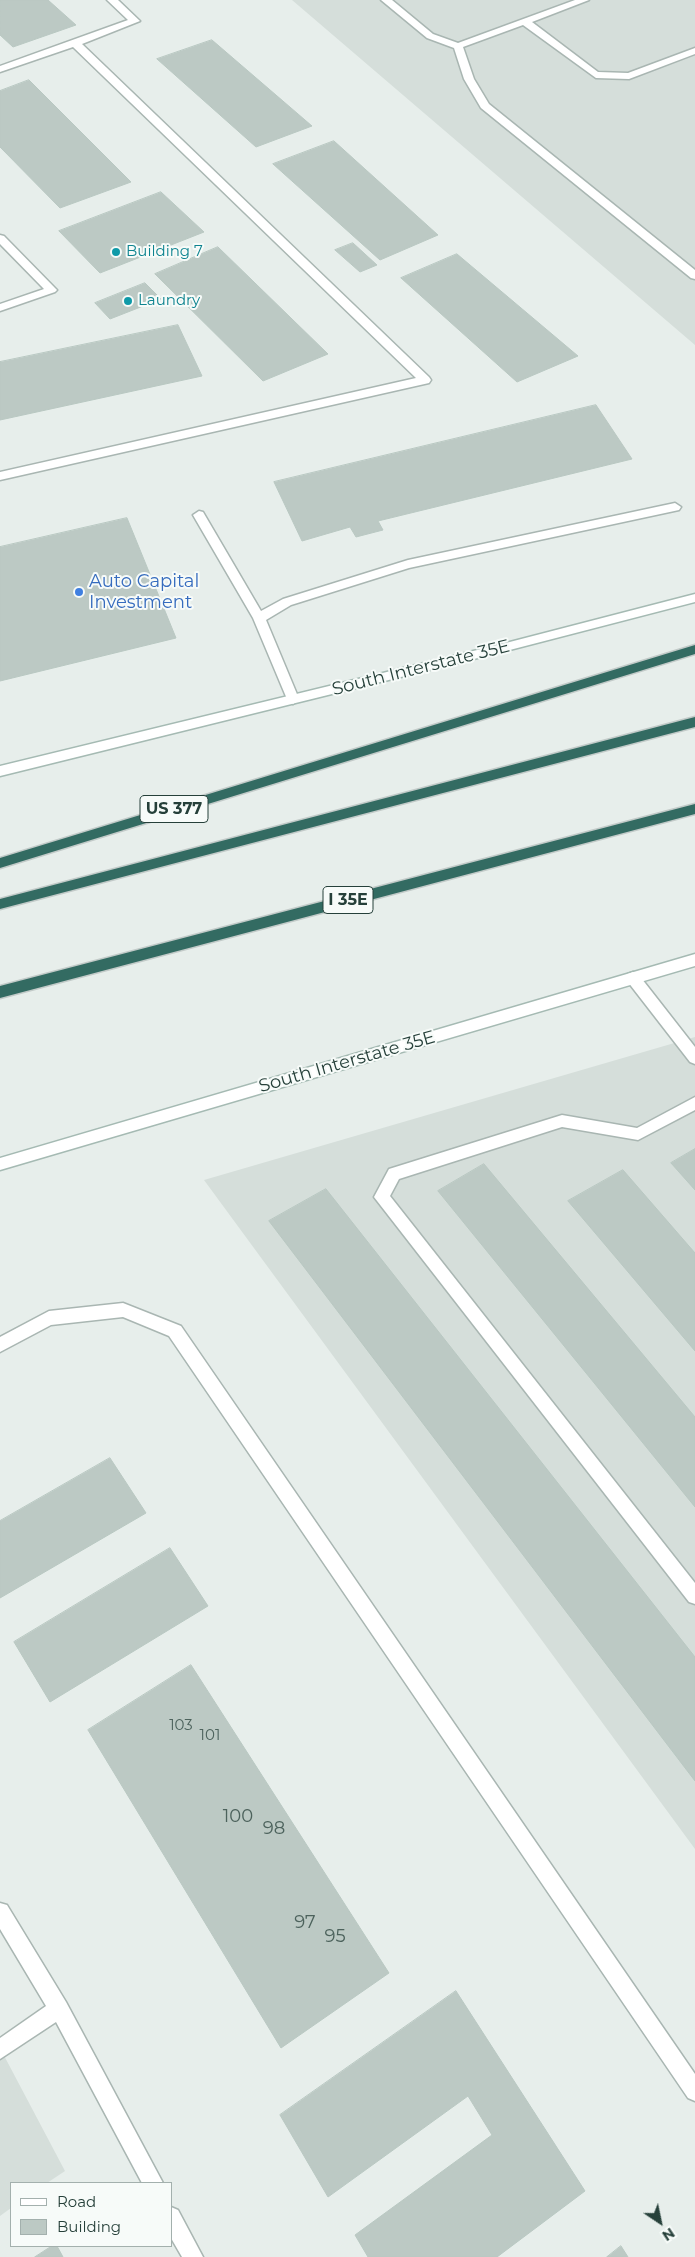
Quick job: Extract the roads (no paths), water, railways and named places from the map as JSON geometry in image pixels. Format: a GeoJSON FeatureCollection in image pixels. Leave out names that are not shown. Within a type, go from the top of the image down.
{"type":"FeatureCollection","features":[{"type":"Feature","properties":{"kind":"highway","name":"US 377"},"geometry":{"type":"LineString","coordinates":[[0,863],[695,649]]}},
{"type":"Feature","properties":{"kind":"highway"},"geometry":{"type":"LineString","coordinates":[[0,904],[695,722]]}},
{"type":"Feature","properties":{"kind":"highway","name":"I 35E"},"geometry":{"type":"LineString","coordinates":[[0,992],[695,808]]}},
{"type":"Feature","properties":{"kind":"main road"},"geometry":{"type":"LineString","coordinates":[[0,69],[135,22],[112,0]]}},
{"type":"Feature","properties":{"kind":"main road"},"geometry":{"type":"LineString","coordinates":[[386,0],[430,36],[458,46],[581,1]]}},
{"type":"Feature","properties":{"kind":"main road"},"geometry":{"type":"LineString","coordinates":[[525,22],[596,75],[629,76],[695,51]]}},
{"type":"Feature","properties":{"kind":"main road"},"geometry":{"type":"LineString","coordinates":[[0,476],[424,380],[75,43]]}},
{"type":"Feature","properties":{"kind":"main road"},"geometry":{"type":"LineString","coordinates":[[458,46],[469,79],[485,106],[695,276]]}},
{"type":"Feature","properties":{"kind":"main road"},"geometry":{"type":"LineString","coordinates":[[0,238],[51,290],[0,308]]}},
{"type":"Feature","properties":{"kind":"main road"},"geometry":{"type":"LineString","coordinates":[[259,618],[287,602],[408,564],[675,507]]}},
{"type":"Feature","properties":{"kind":"main road"},"geometry":{"type":"LineString","coordinates":[[199,515],[259,618],[293,699]]}},
{"type":"Feature","properties":{"kind":"main road","name":"South Interstate 35E"},"geometry":{"type":"LineString","coordinates":[[0,771],[502,648],[695,598]]}},
{"type":"Feature","properties":{"kind":"main road","name":"South Interstate 35E"},"geometry":{"type":"LineString","coordinates":[[0,1164],[695,960]]}},
{"type":"Feature","properties":{"kind":"main road"},"geometry":{"type":"LineString","coordinates":[[633,978],[695,1058]]}},
{"type":"Feature","properties":{"kind":"main road"},"geometry":{"type":"LineString","coordinates":[[695,1103],[638,1134],[562,1121],[394,1174],[382,1197],[695,1596]]}},
{"type":"Feature","properties":{"kind":"main road"},"geometry":{"type":"LineString","coordinates":[[0,1345],[49,1318],[123,1310],[174,1331],[695,2091]]}},
{"type":"Feature","properties":{"kind":"main road"},"geometry":{"type":"LineString","coordinates":[[0,1912],[59,2009],[152,2182]]}},
{"type":"Feature","properties":{"kind":"main road"},"geometry":{"type":"LineString","coordinates":[[0,2049],[59,2009]]}},
{"type":"Feature","properties":{"kind":"main road"},"geometry":{"type":"LineString","coordinates":[[172,2219],[193,2257]]}},
{"type":"Feature","properties":{"kind":"place","name":"Building 7"},"geometry":{"type":"Point","coordinates":[116,252]}},
{"type":"Feature","properties":{"kind":"place","name":"Laundry"},"geometry":{"type":"Point","coordinates":[128,301]}},
{"type":"Feature","properties":{"kind":"place","name":"Auto Capital Investment"},"geometry":{"type":"Point","coordinates":[79,592]}}]}
